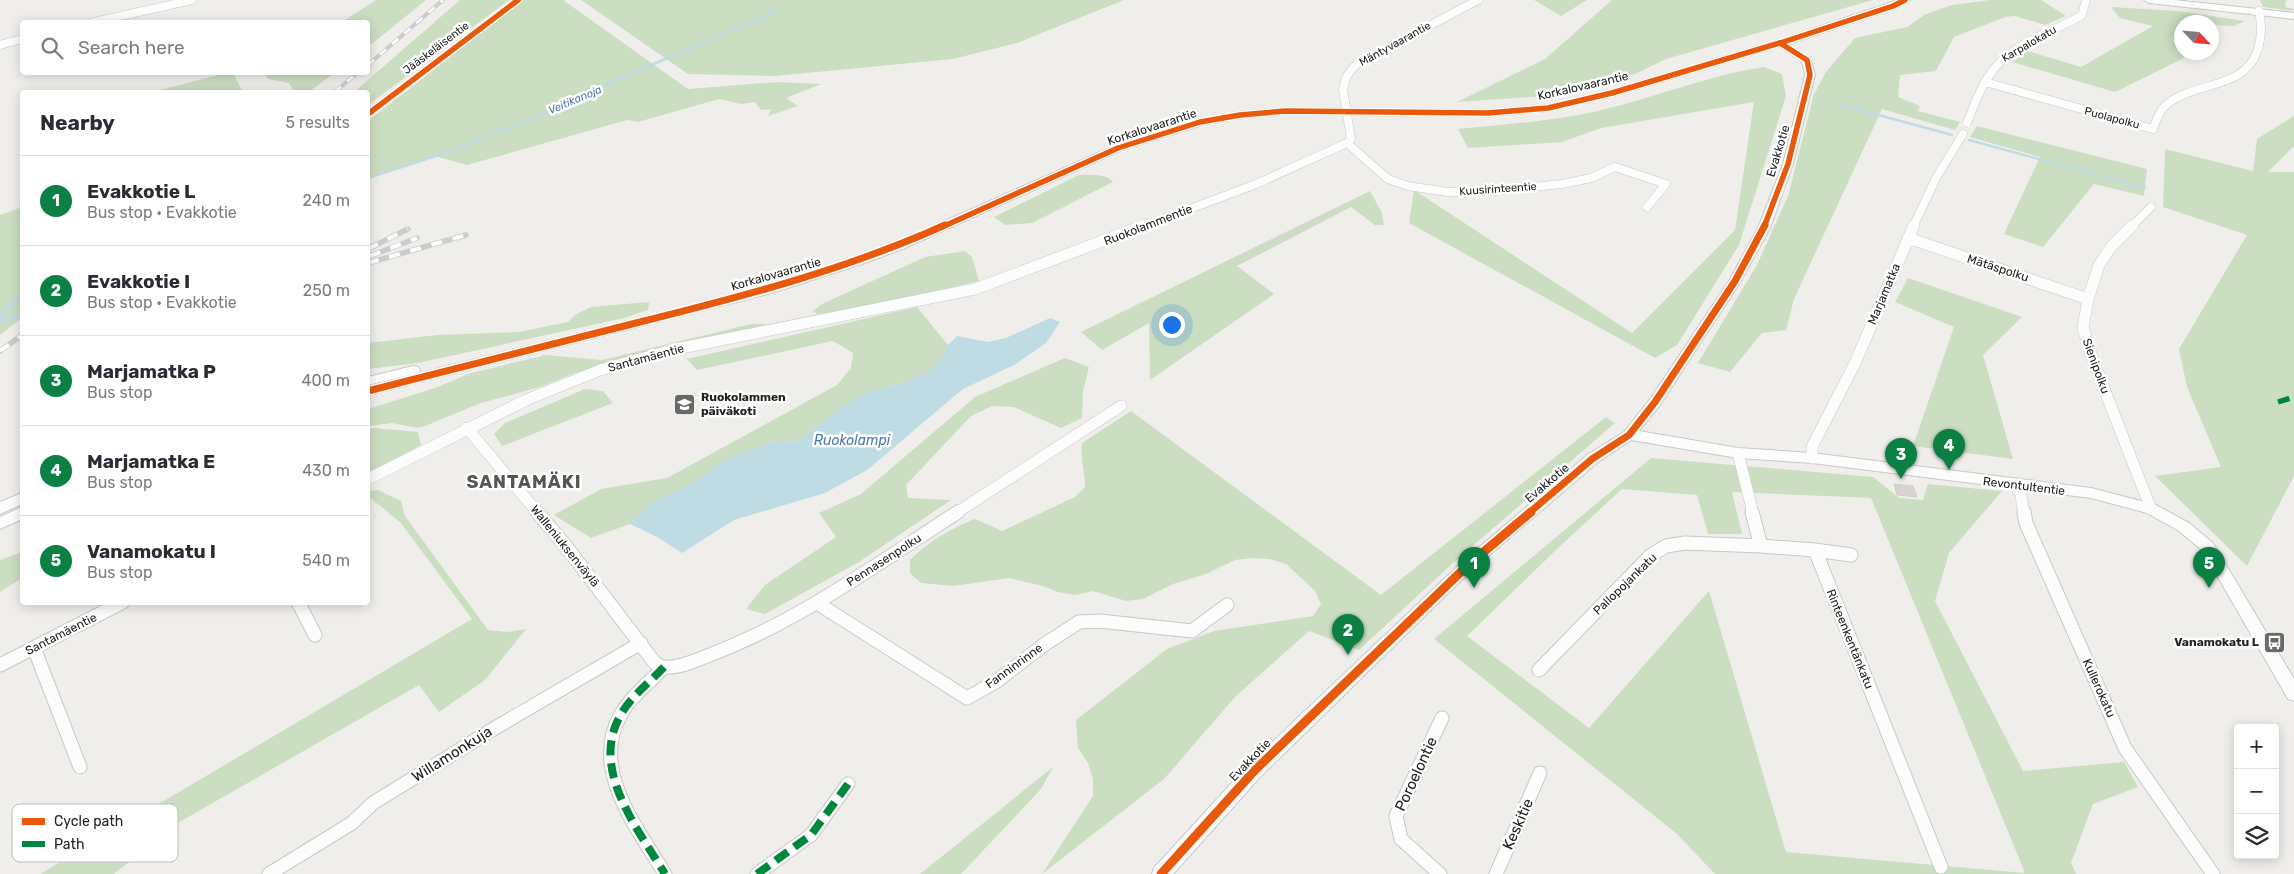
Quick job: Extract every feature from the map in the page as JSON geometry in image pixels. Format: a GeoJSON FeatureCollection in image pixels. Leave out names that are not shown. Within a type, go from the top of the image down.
{"type":"FeatureCollection","features":[{"type":"Feature","properties":{"kind":"street"},"geometry":{"type":"LineString","coordinates":[[103,20],[192,0]]}},
{"type":"Feature","properties":{"kind":"street","name":"Mäntyvaarantie"},"geometry":{"type":"LineString","coordinates":[[1345,110],[1343,94],[1345,76],[1357,64],[1478,0]]}},
{"type":"Feature","properties":{"kind":"street","name":"Korkalovaarantie"},"geometry":{"type":"LineString","coordinates":[[370,390],[768,290],[858,261],[899,246],[1118,148],[1200,122],[1240,115],[1285,111],[1345,110],[1458,113],[1548,108],[1612,93],[1780,43],[1893,6],[1905,0]]}},
{"type":"Feature","properties":{"kind":"street","name":"Karpalokatu"},"geometry":{"type":"LineString","coordinates":[[1967,123],[1984,82],[2004,56],[2082,15],[2086,0]]}},
{"type":"Feature","properties":{"kind":"street"},"geometry":{"type":"LineString","coordinates":[[2149,0],[2294,16]]}},
{"type":"Feature","properties":{"kind":"street","name":"Puolapolku"},"geometry":{"type":"LineString","coordinates":[[1984,82],[2153,129],[2165,106],[2179,98],[2240,74],[2252,65],[2259,53],[2263,26],[2259,11]]}},
{"type":"Feature","properties":{"kind":"street"},"geometry":{"type":"LineString","coordinates":[[0,44],[20,39]]}},
{"type":"Feature","properties":{"kind":"street","name":"Evakkotie"},"geometry":{"type":"LineString","coordinates":[[1161,874],[1254,770],[1467,566],[1592,460],[1629,435],[1656,402],[1735,281],[1764,228],[1788,164],[1810,75],[1807,60],[1780,43]]}},
{"type":"Feature","properties":{"kind":"street"},"geometry":{"type":"LineString","coordinates":[[1345,110],[1351,124],[1351,139],[1347,143]]}},
{"type":"Feature","properties":{"kind":"street","name":"Marjamatka"},"geometry":{"type":"LineString","coordinates":[[1812,458],[1812,447],[1856,361],[1908,238],[1936,178],[1963,134]]}},
{"type":"Feature","properties":{"kind":"street","name":"Kuusirinteentie"},"geometry":{"type":"LineString","coordinates":[[1347,143],[1388,179],[1408,186],[1448,192],[1494,191],[1562,184],[1591,178],[1615,167],[1666,184],[1647,207]]}},
{"type":"Feature","properties":{"kind":"street","name":"Ruokolammentie"},"geometry":{"type":"LineString","coordinates":[[944,295],[975,289],[1247,188],[1347,143]]}},
{"type":"Feature","properties":{"kind":"street","name":"Sienipolku"},"geometry":{"type":"LineString","coordinates":[[2151,206],[2110,247],[2100,265],[2088,299],[2083,328],[2094,363],[2152,509]]}},
{"type":"Feature","properties":{"kind":"street","name":"Mätäspolku"},"geometry":{"type":"LineString","coordinates":[[1908,238],[2088,299]]}},
{"type":"Feature","properties":{"kind":"street","name":"Santamäentie"},"geometry":{"type":"LineString","coordinates":[[370,477],[526,400],[600,370],[661,353],[944,295]]}},
{"type":"Feature","properties":{"kind":"street","name":"Korkalovaarantie"},"geometry":{"type":"LineString","coordinates":[[370,381],[563,338],[583,337]]}},
{"type":"Feature","properties":{"kind":"street","name":"Pennasenpolku"},"geometry":{"type":"LineString","coordinates":[[664,667],[683,665],[703,657],[794,616],[817,603],[1121,406]]}},
{"type":"Feature","properties":{"kind":"street","name":"Walleniuksenväylä"},"geometry":{"type":"LineString","coordinates":[[467,428],[565,545],[641,643]]}},
{"type":"Feature","properties":{"kind":"street","name":"Revontultentie"},"geometry":{"type":"LineString","coordinates":[[1629,435],[1669,440],[1738,453],[1812,458],[2020,486],[2090,493],[2152,509],[2184,527],[2208,547],[2294,694]]}},
{"type":"Feature","properties":{"kind":"street"},"geometry":{"type":"LineString","coordinates":[[1738,453],[1761,546],[1851,555]]}},
{"type":"Feature","properties":{"kind":"street","name":"Kullerokatu"},"geometry":{"type":"LineString","coordinates":[[2020,486],[2026,523],[2125,748],[2213,874]]}},
{"type":"Feature","properties":{"kind":"street"},"geometry":{"type":"LineString","coordinates":[[0,508],[20,499]]}},
{"type":"Feature","properties":{"kind":"street"},"geometry":{"type":"LineString","coordinates":[[0,523],[20,514]]}},
{"type":"Feature","properties":{"kind":"street","name":"Pallopojankatu"},"geometry":{"type":"LineString","coordinates":[[1539,670],[1650,556],[1666,546],[1685,543],[1761,546]]}},
{"type":"Feature","properties":{"kind":"street","name":"Rinteenkentänkatu"},"geometry":{"type":"LineString","coordinates":[[1815,550],[1940,867]]}},
{"type":"Feature","properties":{"kind":"street","name":"Fanninrinne"},"geometry":{"type":"LineString","coordinates":[[817,603],[967,698],[997,681],[1045,644],[1079,622],[1100,621],[1192,631],[1227,604]]}},
{"type":"Feature","properties":{"kind":"street","name":"Santamäentie"},"geometry":{"type":"LineString","coordinates":[[0,665],[117,605]]}},
{"type":"Feature","properties":{"kind":"street"},"geometry":{"type":"LineString","coordinates":[[300,605],[315,635]]}},
{"type":"Feature","properties":{"kind":"street"},"geometry":{"type":"LineString","coordinates":[[641,643],[652,660],[664,667],[621,715],[610,739],[610,760],[617,790],[665,874]]}},
{"type":"Feature","properties":{"kind":"street","name":"Willamonkuja"},"geometry":{"type":"LineString","coordinates":[[269,874],[352,823],[373,803],[641,643]]}},
{"type":"Feature","properties":{"kind":"street"},"geometry":{"type":"LineString","coordinates":[[34,648],[80,767]]}},
{"type":"Feature","properties":{"kind":"street","name":"Poroelontie"},"geometry":{"type":"LineString","coordinates":[[1440,874],[1401,839],[1396,816],[1442,718]]}},
{"type":"Feature","properties":{"kind":"street","name":"Keskitie"},"geometry":{"type":"LineString","coordinates":[[1496,874],[1540,773]]}},
{"type":"Feature","properties":{"kind":"street"},"geometry":{"type":"LineString","coordinates":[[757,874],[811,835],[848,784]]}},
{"type":"Feature","properties":{"kind":"green space"},"geometry":{"type":"Polygon","coordinates":[[[376,0],[426,0],[370,45],[370,20],[345,20],[376,0]]]}},
{"type":"Feature","properties":{"kind":"green space"},"geometry":{"type":"Polygon","coordinates":[[[460,0],[509,0],[370,104],[370,90],[356,90],[460,0]]]}},
{"type":"Feature","properties":{"kind":"green space"},"geometry":{"type":"Polygon","coordinates":[[[524,0],[563,0],[688,89],[778,82],[821,84],[786,98],[798,106],[768,116],[771,109],[761,110],[755,102],[741,104],[719,99],[638,122],[627,120],[467,165],[435,156],[370,177],[370,119],[524,0]]]}},
{"type":"Feature","properties":{"kind":"green space"},"geometry":{"type":"Polygon","coordinates":[[[581,0],[1124,0],[1017,43],[953,59],[775,76],[688,74],[581,0]]]}},
{"type":"Feature","properties":{"kind":"green space"},"geometry":{"type":"Polygon","coordinates":[[[1534,0],[1587,0],[1561,16],[1534,0]]]}},
{"type":"Feature","properties":{"kind":"green space"},"geometry":{"type":"Polygon","coordinates":[[[1612,0],[1873,0],[1666,59],[1635,74],[1544,96],[1457,102],[1545,59],[1612,0]]]}},
{"type":"Feature","properties":{"kind":"green space"},"geometry":{"type":"Polygon","coordinates":[[[1990,0],[2041,0],[2066,16],[2045,25],[2015,16],[2005,17],[1954,37],[1936,71],[1900,75],[1898,97],[1920,106],[1918,111],[1960,122],[1955,130],[1882,109],[1794,299],[1786,330],[1762,333],[1730,372],[1698,363],[1757,265],[1788,196],[1814,94],[1826,72],[1855,38],[1907,27],[1924,15],[1952,5],[1990,0]]]}},
{"type":"Feature","properties":{"kind":"green space"},"geometry":{"type":"Polygon","coordinates":[[[2260,0],[2286,0],[2285,7],[2294,9],[2293,11],[2263,7],[2260,0]]]}},
{"type":"Feature","properties":{"kind":"green space"},"geometry":{"type":"Polygon","coordinates":[[[2111,7],[2177,11],[2204,15],[2174,15],[2174,60],[2180,60],[2115,92],[2012,62],[2028,51],[2081,67],[2153,26],[2120,18],[2111,7]]]}},
{"type":"Feature","properties":{"kind":"green space"},"geometry":{"type":"Polygon","coordinates":[[[2219,17],[2245,21],[2234,26],[2219,25],[2219,17]]]}},
{"type":"Feature","properties":{"kind":"green space"},"geometry":{"type":"Polygon","coordinates":[[[1764,67],[1782,74],[1786,96],[1739,245],[1677,345],[1655,358],[1409,223],[1414,190],[1632,333],[1735,230],[1754,102],[1601,128],[1562,142],[1468,148],[1458,129],[1532,122],[1588,113],[1626,104],[1704,80],[1764,67]]]}},
{"type":"Feature","properties":{"kind":"green space"},"geometry":{"type":"Polygon","coordinates":[[[218,75],[234,75],[242,90],[160,90],[218,75]]]}},
{"type":"Feature","properties":{"kind":"green space"},"geometry":{"type":"Polygon","coordinates":[[[266,75],[331,75],[312,90],[293,90],[289,83],[269,79],[266,75]]]}},
{"type":"Feature","properties":{"kind":"green space"},"geometry":{"type":"Polygon","coordinates":[[[2294,116],[2294,146],[2268,172],[2294,172],[2294,476],[2247,566],[2155,476],[2221,467],[2187,387],[2179,349],[2247,235],[2163,207],[2165,149],[2253,171],[2257,139],[2294,116]]]}},
{"type":"Feature","properties":{"kind":"green space"},"geometry":{"type":"Polygon","coordinates":[[[1977,126],[2147,169],[2144,196],[2094,184],[2043,247],[2004,234],[2040,157],[1970,137],[1977,126]]]}},
{"type":"Feature","properties":{"kind":"green space"},"geometry":{"type":"Polygon","coordinates":[[[1079,175],[1102,176],[1113,182],[1032,223],[1005,225],[994,217],[1079,175]]]}},
{"type":"Feature","properties":{"kind":"green space"},"geometry":{"type":"Polygon","coordinates":[[[1370,191],[1382,213],[1384,225],[1375,225],[1351,207],[1237,266],[1274,294],[1150,380],[1149,323],[1102,350],[1081,332],[1370,191]]]}},
{"type":"Feature","properties":{"kind":"green space"},"geometry":{"type":"Polygon","coordinates":[[[20,208],[20,320],[0,335],[0,215],[20,208]]]}},
{"type":"Feature","properties":{"kind":"green space"},"geometry":{"type":"Polygon","coordinates":[[[965,251],[972,257],[979,281],[856,309],[817,314],[813,311],[822,304],[925,257],[965,251]]]}},
{"type":"Feature","properties":{"kind":"green space"},"geometry":{"type":"Polygon","coordinates":[[[1908,278],[2022,317],[1983,355],[2013,459],[1913,446],[1954,327],[1895,302],[1908,278]]]}},
{"type":"Feature","properties":{"kind":"green space"},"geometry":{"type":"Polygon","coordinates":[[[649,302],[648,310],[624,318],[418,363],[370,369],[370,343],[437,335],[519,332],[568,322],[575,315],[591,307],[649,302]]]}},
{"type":"Feature","properties":{"kind":"green space"},"geometry":{"type":"Polygon","coordinates":[[[917,307],[948,345],[942,358],[930,371],[902,383],[864,393],[835,412],[800,440],[770,443],[729,458],[689,485],[653,502],[630,524],[591,538],[554,515],[601,489],[667,478],[837,385],[851,368],[853,353],[833,341],[697,370],[687,359],[917,307]]]}},
{"type":"Feature","properties":{"kind":"green space"},"geometry":{"type":"Polygon","coordinates":[[[751,324],[765,324],[761,327],[575,373],[540,387],[481,403],[425,426],[417,428],[392,423],[370,426],[370,408],[435,388],[471,373],[546,355],[602,360],[751,324]]]}},
{"type":"Feature","properties":{"kind":"green space"},"geometry":{"type":"Polygon","coordinates":[[[1065,358],[1089,367],[1083,391],[1082,418],[1061,428],[1014,407],[992,406],[971,416],[906,485],[908,498],[951,500],[859,562],[765,614],[746,609],[765,585],[836,537],[819,513],[861,494],[975,397],[1065,358]]]}},
{"type":"Feature","properties":{"kind":"green space"},"geometry":{"type":"Polygon","coordinates":[[[585,389],[603,391],[613,403],[502,446],[494,434],[505,423],[585,389]]]}},
{"type":"Feature","properties":{"kind":"green space"},"geometry":{"type":"Polygon","coordinates":[[[1131,411],[1381,595],[1606,417],[1615,423],[1453,563],[1359,650],[1309,631],[1236,696],[1164,779],[1042,874],[1093,796],[1093,779],[1088,763],[1078,748],[1076,720],[1167,649],[1214,631],[1313,616],[1321,604],[1315,591],[1286,564],[1270,559],[1252,558],[1235,560],[1206,574],[1173,584],[1143,599],[1126,601],[1093,591],[1075,595],[1058,592],[1043,586],[1009,578],[954,586],[921,583],[910,573],[910,560],[948,531],[975,519],[1002,531],[1075,497],[1085,487],[1082,443],[1131,411]]]}},
{"type":"Feature","properties":{"kind":"green space"},"geometry":{"type":"Polygon","coordinates":[[[370,429],[418,432],[421,445],[370,472],[370,429]]]}},
{"type":"Feature","properties":{"kind":"green space"},"geometry":{"type":"Polygon","coordinates":[[[1651,458],[1873,477],[1899,498],[1923,500],[1928,484],[2002,491],[1949,553],[1935,601],[2023,771],[2124,762],[2138,787],[2093,804],[2071,863],[2076,874],[1715,874],[1677,834],[1434,639],[1651,458]],[[1622,489],[1467,636],[1589,728],[1709,591],[1786,852],[2025,873],[1871,498],[1732,492],[1742,534],[1708,534],[1697,495],[1622,489]]]}},
{"type":"Feature","properties":{"kind":"green space"},"geometry":{"type":"Polygon","coordinates":[[[378,490],[401,501],[405,516],[488,630],[508,632],[526,629],[485,680],[439,712],[419,685],[178,823],[178,804],[159,804],[472,619],[401,523],[370,498],[370,491],[378,490]]]}},
{"type":"Feature","properties":{"kind":"green space"},"geometry":{"type":"Polygon","coordinates":[[[20,553],[20,579],[0,592],[0,560],[20,553]]]}},
{"type":"Feature","properties":{"kind":"green space"},"geometry":{"type":"Polygon","coordinates":[[[1053,767],[1041,789],[961,874],[920,874],[1053,767]]]}},
{"type":"Feature","properties":{"kind":"green space"},"geometry":{"type":"Polygon","coordinates":[[[60,862],[129,862],[114,874],[40,874],[60,862]]]}},
{"type":"Feature","properties":{"kind":"water","name":"Ruokolampi"},"geometry":{"type":"Polygon","coordinates":[[[1050,318],[1060,322],[1046,343],[1014,365],[963,389],[867,470],[825,493],[734,520],[682,553],[657,537],[630,524],[653,502],[689,485],[729,458],[770,443],[800,440],[835,412],[864,393],[902,383],[930,371],[942,358],[948,345],[957,336],[988,342],[1006,338],[1050,318]]]}},
{"type":"Feature","properties":{"kind":"building"},"geometry":{"type":"Polygon","coordinates":[[[1894,484],[1913,486],[1917,497],[1897,495],[1894,484]]]}},
{"type":"Feature","properties":{"kind":"waterway","name":"Veitikanoja"},"geometry":{"type":"LineString","coordinates":[[370,177],[445,153],[581,99],[603,86],[778,10]]}},
{"type":"Feature","properties":{"kind":"waterway"},"geometry":{"type":"LineString","coordinates":[[1838,104],[1952,135]]}},
{"type":"Feature","properties":{"kind":"waterway"},"geometry":{"type":"LineString","coordinates":[[1969,140],[2145,188]]}},
{"type":"Feature","properties":{"kind":"waterway"},"geometry":{"type":"LineString","coordinates":[[0,318],[20,296]]}},
{"type":"Feature","properties":{"kind":"waterway","name":"Veitikanoja"},"geometry":{"type":"LineString","coordinates":[[0,321],[20,316]]}},
{"type":"Feature","properties":{"kind":"railway"},"geometry":{"type":"LineString","coordinates":[[370,63],[443,0]]}},
{"type":"Feature","properties":{"kind":"railway"},"geometry":{"type":"LineString","coordinates":[[337,90],[355,75]]}},
{"type":"Feature","properties":{"kind":"railway"},"geometry":{"type":"LineString","coordinates":[[370,248],[408,229]]}},
{"type":"Feature","properties":{"kind":"railway"},"geometry":{"type":"LineString","coordinates":[[370,262],[466,235]]}},
{"type":"Feature","properties":{"kind":"railway"},"geometry":{"type":"LineString","coordinates":[[370,256],[417,238]]}},
{"type":"Feature","properties":{"kind":"railway"},"geometry":{"type":"LineString","coordinates":[[0,351],[20,336]]}},
{"type":"Feature","properties":{"kind":"marked path"},"geometry":{"type":"LineString","coordinates":[[2278,402],[2294,397]]}},
{"type":"Feature","properties":{"kind":"marked path"},"geometry":{"type":"LineString","coordinates":[[664,667],[635,697],[620,716],[612,736],[610,757],[621,798],[665,874]]}},
{"type":"Feature","properties":{"kind":"marked path"},"geometry":{"type":"LineString","coordinates":[[757,874],[811,835],[848,784]]}},
{"type":"Feature","properties":{"kind":"cycle path","name":"Jääskeläisentie"},"geometry":{"type":"LineString","coordinates":[[370,112],[518,0]]}},
{"type":"Feature","properties":{"kind":"cycle path"},"geometry":{"type":"LineString","coordinates":[[370,390],[768,290],[858,261],[899,246],[1118,148],[1200,122],[1240,115],[1285,111],[1488,113],[1548,108],[1612,93],[1780,43],[1893,6],[1905,0]]}},
{"type":"Feature","properties":{"kind":"cycle path"},"geometry":{"type":"LineString","coordinates":[[1161,874],[1255,770],[1467,566],[1592,459],[1629,435],[1655,402],[1735,281],[1764,228],[1788,164],[1810,75],[1807,60],[1780,43]]}},
{"type":"Feature","properties":{"kind":"place","name":"Ruokolammen päiväkoti"},"geometry":{"type":"Point","coordinates":[685,404]}},
{"type":"Feature","properties":{"kind":"place","name":"Marjamatka E"},"geometry":{"type":"Point","coordinates":[1949,470]}},
{"type":"Feature","properties":{"kind":"place","name":"Marjamatka P"},"geometry":{"type":"Point","coordinates":[1901,479]}},
{"type":"Feature","properties":{"kind":"place","name":"Evakkotie L"},"geometry":{"type":"Point","coordinates":[1474,588]}},
{"type":"Feature","properties":{"kind":"place","name":"Vanamokatu I"},"geometry":{"type":"Point","coordinates":[2209,588]}},
{"type":"Feature","properties":{"kind":"place","name":"Vanamokatu L"},"geometry":{"type":"Point","coordinates":[2275,642]}},
{"type":"Feature","properties":{"kind":"place","name":"Evakkotie I"},"geometry":{"type":"Point","coordinates":[1348,655]}},
{"type":"Feature","properties":{"kind":"district","name":"SANTAMÄKI"},"geometry":{"type":"Point","coordinates":[524,482]}}]}
